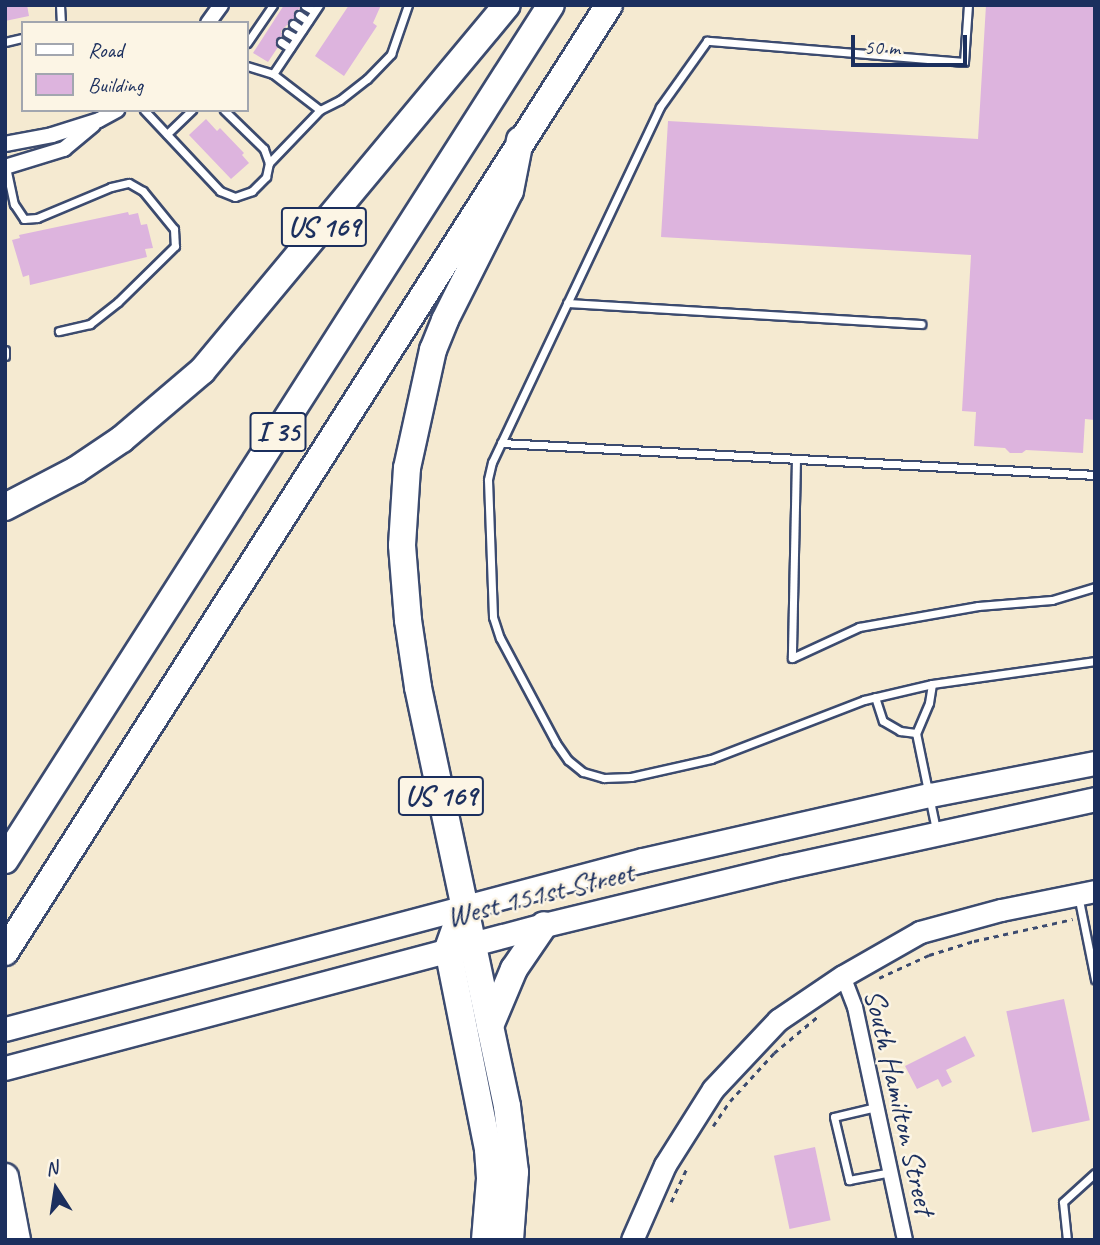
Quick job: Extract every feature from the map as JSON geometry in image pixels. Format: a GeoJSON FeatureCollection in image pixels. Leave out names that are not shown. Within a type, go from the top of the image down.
{"type":"FeatureCollection","features":[{"type":"Feature","properties":{"kind":"highway","name":"US 169"},"geometry":{"type":"LineString","coordinates":[[5,507],[76,470],[122,439],[202,371],[507,5]]}},
{"type":"Feature","properties":{"kind":"highway","name":"I 35"},"geometry":{"type":"LineString","coordinates":[[5,860],[551,5]]}},
{"type":"Feature","properties":{"kind":"highway","name":"I 35"},"geometry":{"type":"LineString","coordinates":[[5,952],[520,140],[609,5]]}},
{"type":"Feature","properties":{"kind":"highway","name":"US 169"},"geometry":{"type":"LineString","coordinates":[[464,905],[418,687],[404,576],[404,508],[414,429],[433,350],[444,320],[510,191],[520,140]]}},
{"type":"Feature","properties":{"kind":"highway"},"geometry":{"type":"LineString","coordinates":[[464,905],[460,946],[488,1149],[489,1211],[485,1240]]}},
{"type":"Feature","properties":{"kind":"highway"},"geometry":{"type":"LineString","coordinates":[[489,1026],[514,969],[544,925]]}},
{"type":"Feature","properties":{"kind":"highway"},"geometry":{"type":"LineString","coordinates":[[460,946],[489,1026],[513,1143],[515,1202],[510,1240]]}},
{"type":"Feature","properties":{"kind":"highway"},"geometry":{"type":"LineString","coordinates":[[5,1177],[18,1240]]}},
{"type":"Feature","properties":{"kind":"main road","name":"West 151st Street"},"geometry":{"type":"LineString","coordinates":[[5,1029],[464,905],[706,845],[930,795],[1095,763]]}},
{"type":"Feature","properties":{"kind":"main road","name":"West 151st Street"},"geometry":{"type":"LineString","coordinates":[[5,1068],[544,925],[784,867],[1095,799]]}},
{"type":"Feature","properties":{"kind":"street"},"geometry":{"type":"LineString","coordinates":[[210,21],[222,5]]}},
{"type":"Feature","properties":{"kind":"street"},"geometry":{"type":"LineString","coordinates":[[5,144],[52,135],[98,115]]}},
{"type":"Feature","properties":{"kind":"street"},"geometry":{"type":"LineString","coordinates":[[6,167],[64,149],[98,115]]}},
{"type":"Feature","properties":{"kind":"street"},"geometry":{"type":"LineString","coordinates":[[632,1240],[665,1165],[713,1089],[778,1020],[846,985],[920,932],[1001,910],[1086,893]]}},
{"type":"Feature","properties":{"kind":"street","name":"South Hamilton Street"},"geometry":{"type":"LineString","coordinates":[[846,985],[877,1107],[905,1240]]}},
{"type":"Feature","properties":{"kind":"lane"},"geometry":{"type":"LineString","coordinates":[[269,163],[320,110],[340,100],[367,79],[391,54],[408,5]]}},
{"type":"Feature","properties":{"kind":"lane"},"geometry":{"type":"LineString","coordinates":[[968,5],[964,62],[707,41],[660,107],[501,443],[488,480],[493,617],[500,638],[556,743],[568,760],[583,772],[604,778],[631,777],[711,759],[827,712],[875,697],[932,684],[1095,661]]}},
{"type":"Feature","properties":{"kind":"lane"},"geometry":{"type":"LineString","coordinates":[[273,74],[317,8],[305,6]]}},
{"type":"Feature","properties":{"kind":"lane"},"geometry":{"type":"LineString","coordinates":[[248,42],[272,7],[278,15]]}},
{"type":"Feature","properties":{"kind":"lane"},"geometry":{"type":"LineString","coordinates":[[299,15],[308,21]]}},
{"type":"Feature","properties":{"kind":"lane"},"geometry":{"type":"LineString","coordinates":[[265,18],[273,23]]}},
{"type":"Feature","properties":{"kind":"lane"},"geometry":{"type":"LineString","coordinates":[[293,24],[302,30]]}},
{"type":"Feature","properties":{"kind":"lane"},"geometry":{"type":"LineString","coordinates":[[258,27],[267,32]]}},
{"type":"Feature","properties":{"kind":"lane"},"geometry":{"type":"LineString","coordinates":[[287,33],[296,38]]}},
{"type":"Feature","properties":{"kind":"lane"},"geometry":{"type":"LineString","coordinates":[[252,36],[260,42]]}},
{"type":"Feature","properties":{"kind":"lane"},"geometry":{"type":"LineString","coordinates":[[281,42],[290,48]]}},
{"type":"Feature","properties":{"kind":"lane"},"geometry":{"type":"LineString","coordinates":[[275,51],[284,57]]}},
{"type":"Feature","properties":{"kind":"lane"},"geometry":{"type":"LineString","coordinates":[[248,66],[273,74],[320,110]]}},
{"type":"Feature","properties":{"kind":"lane"},"geometry":{"type":"LineString","coordinates":[[147,112],[220,191],[235,197],[252,191],[266,177],[269,163],[264,149],[226,112]]}},
{"type":"Feature","properties":{"kind":"lane"},"geometry":{"type":"LineString","coordinates":[[166,134],[190,112]]}},
{"type":"Feature","properties":{"kind":"lane"},"geometry":{"type":"LineString","coordinates":[[6,167],[15,204],[24,219],[37,218],[111,187],[129,183],[143,191],[174,229],[175,246],[118,302],[90,324],[58,331]]}},
{"type":"Feature","properties":{"kind":"lane"},"geometry":{"type":"LineString","coordinates":[[567,303],[921,324]]}},
{"type":"Feature","properties":{"kind":"lane"},"geometry":{"type":"LineString","coordinates":[[5,351],[5,356]]}},
{"type":"Feature","properties":{"kind":"lane"},"geometry":{"type":"LineString","coordinates":[[501,443],[1095,475]]}},
{"type":"Feature","properties":{"kind":"lane"},"geometry":{"type":"LineString","coordinates":[[796,459],[792,658],[859,627],[978,606],[1052,600],[1095,587]]}},
{"type":"Feature","properties":{"kind":"lane"},"geometry":{"type":"LineString","coordinates":[[932,684],[929,703],[916,733],[936,834]]}},
{"type":"Feature","properties":{"kind":"lane"},"geometry":{"type":"LineString","coordinates":[[875,697],[883,721],[900,732],[916,733]]}},
{"type":"Feature","properties":{"kind":"lane"},"geometry":{"type":"LineString","coordinates":[[1086,893],[1082,917],[1095,978]]}},
{"type":"Feature","properties":{"kind":"lane"},"geometry":{"type":"LineString","coordinates":[[877,1107],[834,1117],[849,1180],[891,1172]]}},
{"type":"Feature","properties":{"kind":"lane"},"geometry":{"type":"LineString","coordinates":[[1067,1240],[1063,1202],[1095,1173]]}},
{"type":"Feature","properties":{"kind":"path"},"geometry":{"type":"LineString","coordinates":[[846,985],[974,941],[1082,917]]}},
{"type":"Feature","properties":{"kind":"path"},"geometry":{"type":"LineString","coordinates":[[709,1132],[730,1101],[774,1053],[818,1017]]}},
{"type":"Feature","properties":{"kind":"path"},"geometry":{"type":"LineString","coordinates":[[670,1203],[690,1162]]}},
{"type":"Feature","properties":{"kind":"building"},"geometry":{"type":"Polygon","coordinates":[[[5,5],[27,5],[29,16],[5,21],[5,5]]]}},
{"type":"Feature","properties":{"kind":"building"},"geometry":{"type":"Polygon","coordinates":[[[284,5],[299,5],[300,9],[294,11],[294,18],[281,31],[282,36],[276,39],[278,47],[268,62],[253,53],[284,5]]]}},
{"type":"Feature","properties":{"kind":"building"},"geometry":{"type":"Polygon","coordinates":[[[349,5],[381,5],[373,23],[377,26],[344,76],[315,56],[349,5]]]}},
{"type":"Feature","properties":{"kind":"building"},"geometry":{"type":"Polygon","coordinates":[[[986,5],[1095,5],[1095,420],[1085,419],[1083,453],[1026,450],[1022,453],[1010,453],[1005,448],[974,446],[976,412],[962,411],[971,255],[661,237],[668,121],[978,139],[986,5]]]}},
{"type":"Feature","properties":{"kind":"building"},"geometry":{"type":"Polygon","coordinates":[[[206,119],[217,131],[220,128],[244,153],[242,155],[249,163],[231,179],[189,135],[206,119]]]}},
{"type":"Feature","properties":{"kind":"building"},"geometry":{"type":"Polygon","coordinates":[[[128,212],[129,215],[138,213],[141,225],[147,224],[153,248],[145,249],[147,257],[30,285],[29,275],[23,277],[12,240],[20,238],[19,235],[128,212]]]}},
{"type":"Feature","properties":{"kind":"building"},"geometry":{"type":"Polygon","coordinates":[[[1064,999],[1090,1120],[1032,1133],[1006,1011],[1064,999]]]}},
{"type":"Feature","properties":{"kind":"building"},"geometry":{"type":"Polygon","coordinates":[[[965,1036],[975,1056],[946,1070],[952,1082],[942,1087],[938,1079],[917,1089],[905,1066],[965,1036]]]}},
{"type":"Feature","properties":{"kind":"building"},"geometry":{"type":"Polygon","coordinates":[[[815,1147],[831,1220],[790,1229],[774,1156],[815,1147]]]}}]}
